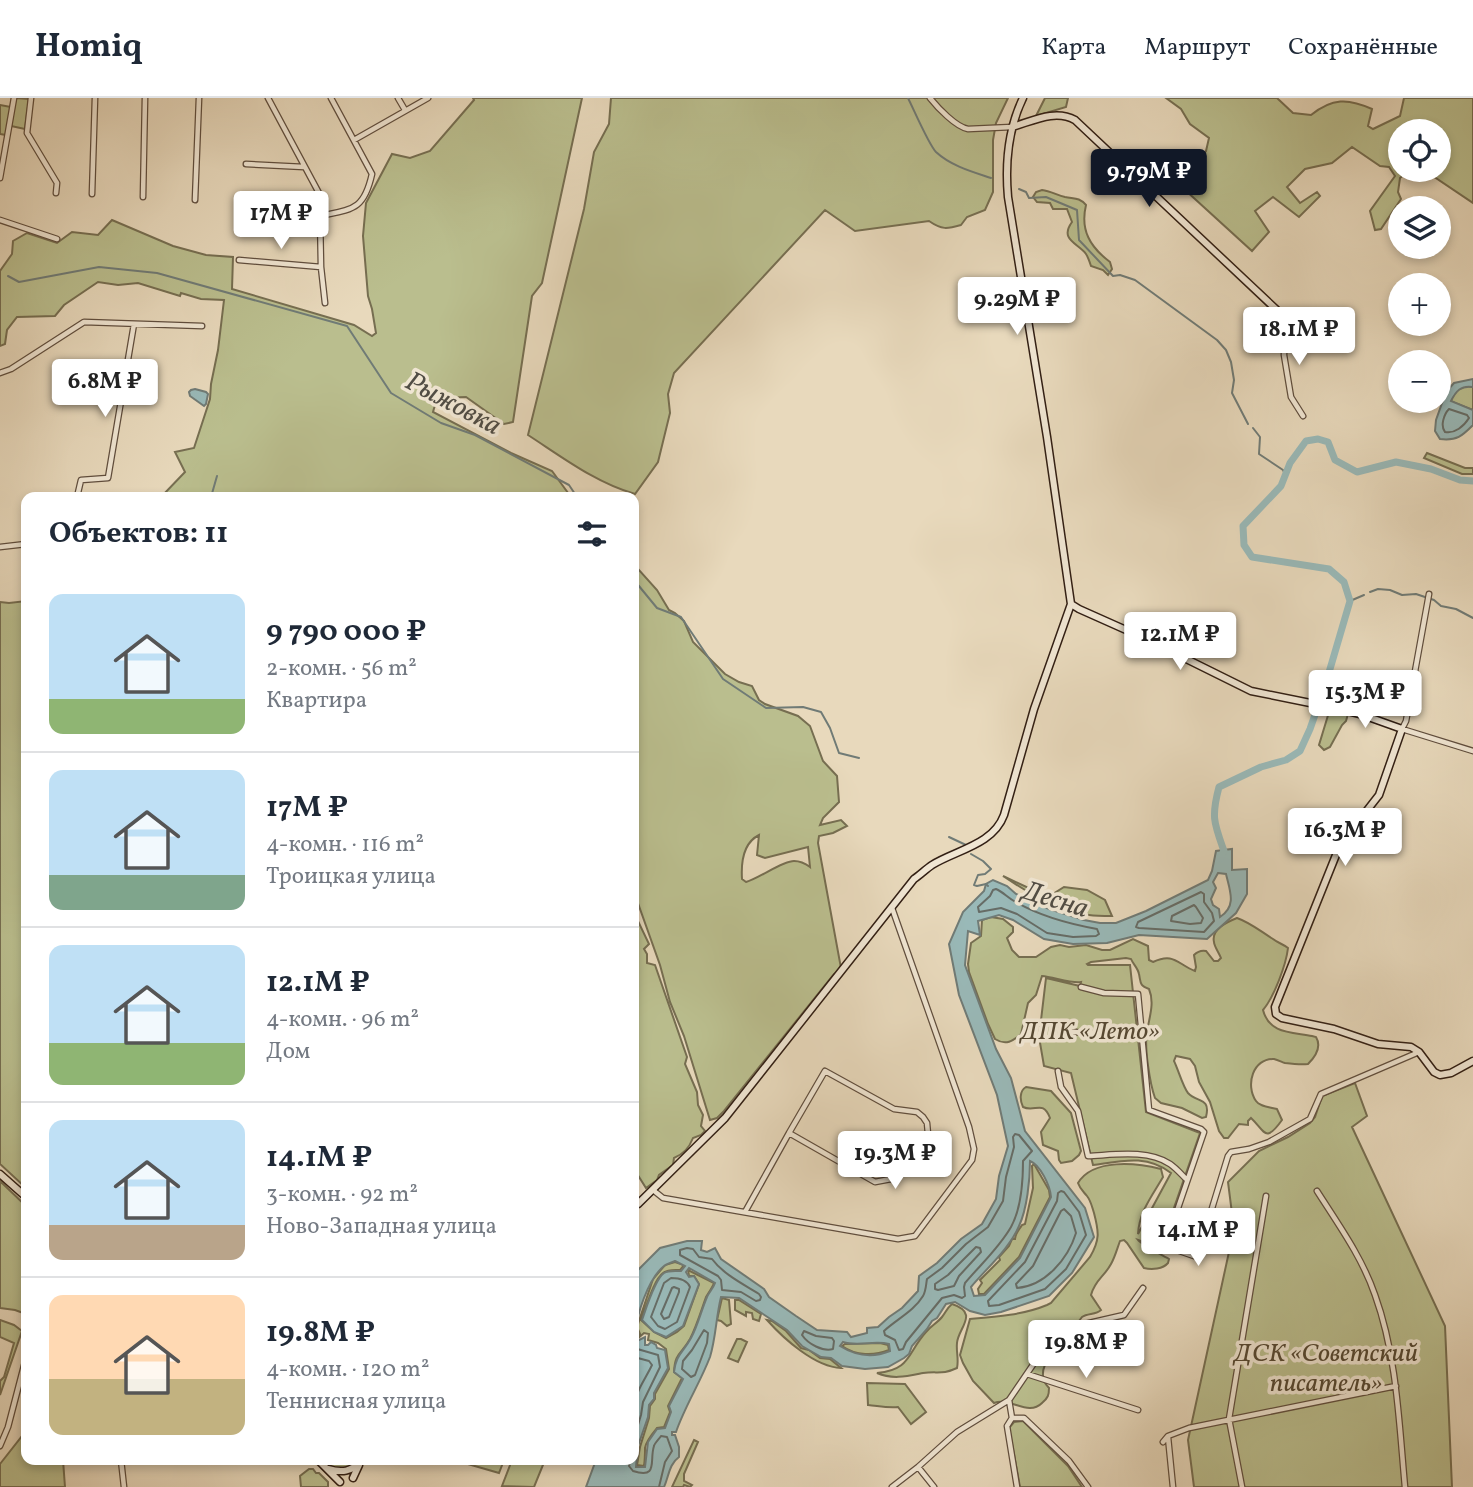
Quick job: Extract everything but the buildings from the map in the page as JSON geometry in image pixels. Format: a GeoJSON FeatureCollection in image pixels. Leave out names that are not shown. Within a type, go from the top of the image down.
{"type":"FeatureCollection","features":[{"type":"Feature","properties":{"kind":"street"},"geometry":{"type":"LineString","coordinates":[[0,178],[14,98]]}},
{"type":"Feature","properties":{"kind":"street"},"geometry":{"type":"LineString","coordinates":[[31,98],[27,134],[57,183],[57,193]]}},
{"type":"Feature","properties":{"kind":"street"},"geometry":{"type":"LineString","coordinates":[[92,194],[95,98]]}},
{"type":"Feature","properties":{"kind":"street"},"geometry":{"type":"LineString","coordinates":[[143,197],[145,98]]}},
{"type":"Feature","properties":{"kind":"street"},"geometry":{"type":"LineString","coordinates":[[195,200],[199,98]]}},
{"type":"Feature","properties":{"kind":"street"},"geometry":{"type":"LineString","coordinates":[[268,98],[320,195],[321,267],[325,303]]}},
{"type":"Feature","properties":{"kind":"street"},"geometry":{"type":"LineString","coordinates":[[320,216],[353,209],[369,188],[372,174],[331,98]]}},
{"type":"Feature","properties":{"kind":"street"},"geometry":{"type":"LineString","coordinates":[[398,98],[405,110]]}},
{"type":"Feature","properties":{"kind":"street"},"geometry":{"type":"LineString","coordinates":[[354,140],[428,98]]}},
{"type":"Feature","properties":{"kind":"street"},"geometry":{"type":"LineString","coordinates":[[930,98],[962,128],[968,130],[1012,127],[1055,115],[1068,116],[1075,120],[1280,313],[1285,320],[1284,355],[1291,397],[1304,416]]}},
{"type":"Feature","properties":{"kind":"street"},"geometry":{"type":"LineString","coordinates":[[639,1203],[725,1118],[914,879],[932,865],[987,837],[1000,825],[1031,718],[1071,604],[1008,197],[1007,157],[1012,127],[1023,98]]}},
{"type":"Feature","properties":{"kind":"street"},"geometry":{"type":"LineString","coordinates":[[246,164],[305,167]]}},
{"type":"Feature","properties":{"kind":"street"},"geometry":{"type":"LineString","coordinates":[[0,220],[58,239]]}},
{"type":"Feature","properties":{"kind":"street"},"geometry":{"type":"LineString","coordinates":[[239,260],[321,267]]}},
{"type":"Feature","properties":{"kind":"street"},"geometry":{"type":"LineString","coordinates":[[0,373],[11,369],[84,322],[202,326]]}},
{"type":"Feature","properties":{"kind":"street"},"geometry":{"type":"LineString","coordinates":[[78,492],[81,480],[108,478],[134,324]]}},
{"type":"Feature","properties":{"kind":"street"},"geometry":{"type":"LineString","coordinates":[[0,547],[21,545]]}},
{"type":"Feature","properties":{"kind":"street"},"geometry":{"type":"LineString","coordinates":[[1429,594],[1406,721],[1379,795],[1340,845],[1273,1016],[1334,1029],[1368,1042],[1407,1046],[1419,1052],[1434,1072],[1440,1074],[1448,1074],[1473,1062]]}},
{"type":"Feature","properties":{"kind":"street"},"geometry":{"type":"LineString","coordinates":[[1071,604],[1251,691],[1335,708],[1473,751]]}},
{"type":"Feature","properties":{"kind":"street"},"geometry":{"type":"LineString","coordinates":[[653,1190],[663,1198],[898,1239],[915,1236],[972,1160],[974,1149],[969,1127],[892,907]]}},
{"type":"Feature","properties":{"kind":"street"},"geometry":{"type":"LineString","coordinates":[[1081,987],[1104,993],[1138,995],[1149,1110],[1204,1132],[1166,1242],[1168,1247],[1194,1256],[1198,1254],[1231,1152],[1269,1142],[1310,1119],[1321,1094],[1419,1052]]}},
{"type":"Feature","properties":{"kind":"street"},"geometry":{"type":"LineString","coordinates":[[1068,1031],[1142,1037]]}},
{"type":"Feature","properties":{"kind":"street"},"geometry":{"type":"LineString","coordinates":[[745,1212],[789,1133],[825,1071],[894,1109],[917,1112],[928,1123],[928,1134],[912,1162],[891,1179],[875,1182],[789,1133]]}},
{"type":"Feature","properties":{"kind":"street"},"geometry":{"type":"LineString","coordinates":[[1058,1071],[1061,1087],[1078,1111],[1088,1156],[1142,1155],[1172,1165],[1186,1179]]}},
{"type":"Feature","properties":{"kind":"street"},"geometry":{"type":"LineString","coordinates":[[0,1174],[21,1193]]}},
{"type":"Feature","properties":{"kind":"street"},"geometry":{"type":"LineString","coordinates":[[1317,1191],[1361,1262],[1375,1294],[1385,1328],[1396,1386],[1405,1487]]}},
{"type":"Feature","properties":{"kind":"street"},"geometry":{"type":"LineString","coordinates":[[1242,1487],[1229,1419],[1266,1196]]}},
{"type":"Feature","properties":{"kind":"street"},"geometry":{"type":"LineString","coordinates":[[892,1487],[957,1432],[1009,1400],[1045,1347],[1063,1329],[1124,1315],[1143,1288]]}},
{"type":"Feature","properties":{"kind":"street"},"geometry":{"type":"LineString","coordinates":[[1027,1374],[1138,1410]]}},
{"type":"Feature","properties":{"kind":"street"},"geometry":{"type":"LineString","coordinates":[[0,1446],[8,1427],[21,1377]]}},
{"type":"Feature","properties":{"kind":"street"},"geometry":{"type":"LineString","coordinates":[[1163,1442],[1168,1436],[1189,1428],[1396,1386]]}},
{"type":"Feature","properties":{"kind":"street"},"geometry":{"type":"LineString","coordinates":[[1009,1400],[1012,1418],[1006,1426],[1017,1487]]}},
{"type":"Feature","properties":{"kind":"street"},"geometry":{"type":"LineString","coordinates":[[1012,1418],[1024,1418],[1069,1461],[1088,1487]]}},
{"type":"Feature","properties":{"kind":"street"},"geometry":{"type":"LineString","coordinates":[[1168,1436],[1173,1487]]}},
{"type":"Feature","properties":{"kind":"street"},"geometry":{"type":"LineString","coordinates":[[122,1465],[124,1487]]}},
{"type":"Feature","properties":{"kind":"street"},"geometry":{"type":"LineString","coordinates":[[324,1465],[339,1484],[347,1477],[355,1482],[360,1465]]}},
{"type":"Feature","properties":{"kind":"street"},"geometry":{"type":"LineString","coordinates":[[328,1469],[346,1472],[357,1465]]}},
{"type":"Feature","properties":{"kind":"street"},"geometry":{"type":"LineString","coordinates":[[918,1467],[934,1487]]}},
{"type":"Feature","properties":{"kind":"green space"},"geometry":{"type":"Polygon","coordinates":[[[16,98],[29,99],[25,129],[11,126],[16,98]]]}},
{"type":"Feature","properties":{"kind":"green space"},"geometry":{"type":"Polygon","coordinates":[[[473,98],[582,98],[542,283],[532,296],[513,422],[504,424],[466,397],[437,398],[433,412],[552,471],[567,492],[166,492],[185,472],[175,452],[194,448],[210,399],[224,300],[201,299],[181,293],[180,296],[138,283],[118,285],[98,282],[64,305],[55,316],[17,317],[7,330],[5,344],[0,346],[0,271],[12,254],[13,241],[27,233],[57,243],[72,232],[98,235],[112,220],[173,246],[206,255],[233,257],[232,289],[354,325],[372,336],[376,333],[368,296],[363,236],[366,203],[392,154],[410,158],[430,151],[473,98]]]}},
{"type":"Feature","properties":{"kind":"green space"},"geometry":{"type":"Polygon","coordinates":[[[611,98],[1008,98],[996,123],[993,140],[993,192],[985,210],[967,217],[961,225],[952,227],[941,227],[929,221],[855,231],[825,210],[674,373],[668,394],[670,413],[658,462],[636,492],[621,489],[593,476],[528,435],[584,209],[594,152],[609,124],[611,98]]]}},
{"type":"Feature","properties":{"kind":"green space"},"geometry":{"type":"Polygon","coordinates":[[[1045,98],[1068,98],[1066,107],[1036,116],[1045,98]]]}},
{"type":"Feature","properties":{"kind":"green space"},"geometry":{"type":"Polygon","coordinates":[[[1166,98],[1277,98],[1293,113],[1311,115],[1333,103],[1355,103],[1372,109],[1368,126],[1373,129],[1388,122],[1388,167],[1380,166],[1352,147],[1332,163],[1305,169],[1287,187],[1300,203],[1317,192],[1320,196],[1299,217],[1273,197],[1255,211],[1269,232],[1252,251],[1184,189],[1206,151],[1209,138],[1190,124],[1181,109],[1166,98]]]}},
{"type":"Feature","properties":{"kind":"green space"},"geometry":{"type":"Polygon","coordinates":[[[1404,98],[1473,98],[1473,203],[1442,182],[1451,182],[1451,119],[1394,119],[1400,116],[1404,98]]]}},
{"type":"Feature","properties":{"kind":"green space"},"geometry":{"type":"Polygon","coordinates":[[[0,105],[11,107],[6,135],[0,134],[0,105]]]}},
{"type":"Feature","properties":{"kind":"green space"},"geometry":{"type":"Polygon","coordinates":[[[1391,182],[1399,182],[1400,196],[1388,196],[1388,218],[1381,229],[1375,230],[1370,211],[1391,182]]]}},
{"type":"Feature","properties":{"kind":"green space"},"geometry":{"type":"Polygon","coordinates":[[[1042,190],[1079,199],[1086,205],[1084,222],[1088,237],[1110,262],[1112,269],[1108,275],[1091,266],[1083,250],[1071,241],[1068,233],[1072,222],[1067,209],[1053,209],[1050,203],[1037,202],[1033,197],[1036,192],[1042,190]]]}},
{"type":"Feature","properties":{"kind":"green space"},"geometry":{"type":"Polygon","coordinates":[[[1466,386],[1473,387],[1473,410],[1451,401],[1457,390],[1466,386]]]}},
{"type":"Feature","properties":{"kind":"green space"},"geometry":{"type":"Polygon","coordinates":[[[1427,453],[1465,468],[1473,468],[1473,474],[1462,474],[1424,458],[1427,453]]]}},
{"type":"Feature","properties":{"kind":"green space"},"geometry":{"type":"Polygon","coordinates":[[[639,570],[657,590],[669,610],[684,621],[693,642],[725,674],[752,686],[759,700],[765,704],[798,716],[810,726],[823,761],[837,776],[839,802],[823,818],[820,825],[841,820],[847,826],[819,836],[818,843],[841,968],[717,1118],[710,1120],[639,906],[639,570]],[[759,835],[746,848],[742,879],[746,882],[794,861],[810,867],[808,847],[765,858],[757,855],[759,835]]]}},
{"type":"Feature","properties":{"kind":"green space"},"geometry":{"type":"Polygon","coordinates":[[[0,602],[21,602],[21,1183],[0,1164],[0,602]]]}},
{"type":"Feature","properties":{"kind":"green space"},"geometry":{"type":"Polygon","coordinates":[[[1329,712],[1348,714],[1330,747],[1324,750],[1319,745],[1329,712]]]}},
{"type":"Feature","properties":{"kind":"green space"},"geometry":{"type":"Polygon","coordinates":[[[1003,876],[1048,897],[1064,887],[1087,890],[1105,900],[1112,916],[1089,915],[1055,906],[1003,876]]]}},
{"type":"Feature","properties":{"kind":"green space","name":"ДПК «Лето»"},"geometry":{"type":"Polygon","coordinates":[[[991,917],[1003,919],[1013,927],[1013,932],[1007,938],[1012,950],[1019,957],[1036,957],[1051,947],[1060,945],[1086,945],[1110,950],[1133,939],[1148,946],[1149,960],[1153,962],[1171,959],[1195,971],[1194,955],[1198,952],[1206,951],[1214,961],[1221,958],[1214,944],[1215,933],[1237,918],[1288,948],[1279,980],[1263,1010],[1266,1018],[1276,1028],[1316,1037],[1318,1044],[1315,1055],[1308,1064],[1285,1063],[1274,1059],[1261,1063],[1256,1068],[1251,1088],[1256,1101],[1265,1107],[1277,1109],[1282,1120],[1272,1132],[1262,1131],[1251,1118],[1248,1125],[1239,1124],[1228,1138],[1224,1138],[1190,1059],[1176,1056],[1174,1061],[1188,1093],[1207,1106],[1206,1117],[1202,1118],[1182,1108],[1161,1103],[1155,1098],[1146,1047],[1151,994],[1141,983],[1131,959],[1087,964],[1130,965],[1146,1112],[1200,1133],[1160,1248],[1138,1240],[1169,1259],[1168,1263],[1163,1267],[1144,1268],[1127,1243],[1120,1241],[1111,1264],[1091,1295],[1101,1310],[1082,1317],[1050,1357],[1043,1369],[1043,1376],[1049,1388],[1048,1396],[1037,1407],[1031,1408],[1007,1402],[994,1403],[973,1381],[960,1355],[970,1319],[1019,1313],[1051,1303],[1090,1257],[1096,1246],[1098,1231],[1090,1202],[1078,1183],[1085,1175],[1094,1169],[1116,1164],[1161,1169],[1163,1177],[1143,1211],[1138,1234],[1171,1173],[1152,1163],[1134,1160],[1093,1165],[1071,1073],[1044,1066],[1039,1037],[1046,978],[1080,986],[1081,982],[1042,976],[1036,995],[1028,1003],[1021,1034],[1009,1042],[995,1039],[968,964],[971,943],[981,936],[982,920],[991,917]]]}},
{"type":"Feature","properties":{"kind":"green space"},"geometry":{"type":"Polygon","coordinates":[[[639,923],[649,944],[644,949],[647,963],[655,965],[687,1057],[685,1064],[697,1092],[698,1105],[703,1115],[701,1126],[705,1131],[693,1138],[686,1150],[674,1158],[673,1165],[646,1188],[639,1177],[639,923]]]}},
{"type":"Feature","properties":{"kind":"green space","name":"ДСК «Советский писатель»"},"geometry":{"type":"Polygon","coordinates":[[[1355,1083],[1367,1116],[1352,1127],[1445,1326],[1452,1487],[1194,1487],[1188,1440],[1234,1229],[1228,1182],[1259,1151],[1310,1123],[1315,1117],[1322,1096],[1355,1083]]]}},
{"type":"Feature","properties":{"kind":"green space"},"geometry":{"type":"Polygon","coordinates":[[[1026,1087],[1051,1091],[1071,1113],[1081,1151],[1072,1161],[1061,1163],[1058,1151],[1043,1145],[1041,1132],[1050,1118],[1045,1109],[1023,1107],[1021,1096],[1026,1087]]]}},
{"type":"Feature","properties":{"kind":"green space"},"geometry":{"type":"Polygon","coordinates":[[[1034,1164],[1049,1190],[1050,1197],[1019,1257],[984,1294],[979,1294],[978,1289],[982,1283],[980,1280],[1000,1260],[999,1257],[1025,1224],[1033,1188],[1034,1164]]]}},
{"type":"Feature","properties":{"kind":"green space"},"geometry":{"type":"Polygon","coordinates":[[[0,1181],[21,1201],[21,1312],[0,1308],[0,1181]]]}},
{"type":"Feature","properties":{"kind":"green space"},"geometry":{"type":"Polygon","coordinates":[[[675,1262],[684,1265],[680,1270],[667,1271],[660,1276],[641,1320],[654,1332],[666,1338],[684,1326],[699,1284],[694,1276],[689,1276],[688,1270],[714,1283],[690,1339],[676,1361],[674,1372],[682,1378],[668,1406],[670,1412],[664,1427],[657,1428],[648,1440],[644,1466],[637,1465],[650,1406],[669,1369],[666,1349],[648,1340],[649,1334],[644,1333],[639,1337],[639,1321],[653,1279],[665,1265],[675,1262]]]}},
{"type":"Feature","properties":{"kind":"green space"},"geometry":{"type":"Polygon","coordinates":[[[722,1298],[729,1300],[731,1324],[727,1326],[717,1320],[722,1298]]]}},
{"type":"Feature","properties":{"kind":"green space"},"geometry":{"type":"Polygon","coordinates":[[[735,1300],[761,1314],[759,1321],[753,1319],[752,1313],[746,1312],[746,1316],[735,1310],[735,1300]]]}},
{"type":"Feature","properties":{"kind":"green space"},"geometry":{"type":"Polygon","coordinates":[[[952,1304],[965,1312],[966,1316],[958,1337],[957,1368],[900,1377],[877,1373],[902,1364],[952,1304]]]}},
{"type":"Feature","properties":{"kind":"green space"},"geometry":{"type":"Polygon","coordinates":[[[0,1320],[21,1330],[0,1395],[0,1381],[4,1377],[14,1343],[0,1337],[0,1320]]]}},
{"type":"Feature","properties":{"kind":"green space"},"geometry":{"type":"Polygon","coordinates":[[[767,1320],[786,1331],[801,1348],[820,1358],[830,1359],[841,1368],[821,1363],[811,1357],[791,1343],[767,1320]]]}},
{"type":"Feature","properties":{"kind":"green space"},"geometry":{"type":"Polygon","coordinates":[[[737,1339],[747,1342],[738,1362],[728,1358],[737,1339]]]}},
{"type":"Feature","properties":{"kind":"green space"},"geometry":{"type":"Polygon","coordinates":[[[845,1344],[888,1345],[889,1350],[865,1354],[842,1346],[845,1344]]]}},
{"type":"Feature","properties":{"kind":"green space"},"geometry":{"type":"Polygon","coordinates":[[[867,1383],[905,1384],[926,1412],[911,1424],[898,1407],[868,1405],[867,1383]]]}},
{"type":"Feature","properties":{"kind":"green space"},"geometry":{"type":"Polygon","coordinates":[[[1023,1421],[1068,1466],[1082,1487],[1020,1487],[1009,1428],[1014,1422],[1023,1421]]]}},
{"type":"Feature","properties":{"kind":"green space"},"geometry":{"type":"Polygon","coordinates":[[[21,1437],[21,1465],[63,1465],[65,1487],[0,1487],[0,1464],[21,1437]]]}},
{"type":"Feature","properties":{"kind":"green space"},"geometry":{"type":"Polygon","coordinates":[[[694,1440],[698,1442],[684,1474],[684,1481],[692,1485],[672,1487],[694,1440]]]}},
{"type":"Feature","properties":{"kind":"green space"},"geometry":{"type":"Polygon","coordinates":[[[330,1465],[354,1465],[351,1467],[334,1469],[330,1465]]]}},
{"type":"Feature","properties":{"kind":"green space"},"geometry":{"type":"Polygon","coordinates":[[[471,1465],[502,1465],[499,1473],[471,1465]]]}},
{"type":"Feature","properties":{"kind":"green space"},"geometry":{"type":"Polygon","coordinates":[[[510,1465],[543,1465],[534,1487],[502,1486],[510,1465]]]}},
{"type":"Feature","properties":{"kind":"green space"},"geometry":{"type":"Polygon","coordinates":[[[309,1469],[319,1473],[328,1482],[328,1487],[301,1487],[300,1476],[309,1469]]]}},
{"type":"Feature","properties":{"kind":"water"},"geometry":{"type":"Polygon","coordinates":[[[1473,379],[1473,387],[1459,390],[1451,401],[1451,386],[1454,383],[1473,379]]]}},
{"type":"Feature","properties":{"kind":"water"},"geometry":{"type":"Polygon","coordinates":[[[195,389],[208,394],[204,406],[190,396],[189,392],[195,389]]]}},
{"type":"Feature","properties":{"kind":"water"},"geometry":{"type":"Polygon","coordinates":[[[1451,401],[1473,410],[1473,425],[1459,437],[1440,439],[1435,431],[1438,413],[1451,413],[1451,401]]]}},
{"type":"Feature","properties":{"kind":"water"},"geometry":{"type":"Polygon","coordinates":[[[1232,849],[1232,870],[1247,869],[1247,894],[1236,913],[1207,939],[1139,935],[1107,943],[1073,944],[1044,939],[1013,920],[999,915],[978,921],[980,935],[968,931],[965,965],[996,1049],[1011,1078],[1025,1131],[1085,1208],[1094,1237],[1072,1273],[1049,1296],[985,1315],[970,1311],[955,1302],[946,1304],[912,1346],[909,1354],[888,1367],[865,1369],[842,1366],[831,1358],[821,1357],[802,1346],[787,1330],[739,1298],[721,1297],[710,1357],[676,1432],[672,1432],[679,1447],[679,1457],[671,1467],[664,1487],[586,1487],[594,1465],[645,1467],[648,1442],[657,1429],[665,1428],[671,1412],[669,1406],[683,1379],[674,1372],[676,1361],[693,1333],[715,1283],[689,1268],[686,1272],[689,1277],[694,1276],[699,1284],[683,1326],[666,1337],[654,1332],[642,1320],[657,1281],[664,1273],[681,1271],[685,1266],[675,1261],[659,1271],[644,1298],[639,1316],[639,1269],[660,1248],[687,1241],[702,1241],[701,1250],[707,1252],[715,1248],[721,1259],[817,1330],[847,1332],[851,1337],[867,1333],[867,1328],[878,1327],[902,1308],[918,1291],[919,1276],[982,1224],[996,1199],[999,1176],[1008,1146],[997,1095],[959,995],[949,944],[963,912],[984,891],[986,884],[993,880],[1049,909],[1084,920],[1116,923],[1208,880],[1216,851],[1232,849]],[[1218,873],[1213,882],[1216,888],[1211,899],[1213,905],[1219,909],[1220,917],[1229,908],[1230,892],[1226,874],[1218,873]],[[1030,1161],[1029,1185],[1022,1219],[1004,1250],[971,1287],[974,1296],[985,1295],[1020,1258],[1051,1197],[1044,1176],[1030,1161]],[[843,1342],[840,1346],[865,1355],[890,1351],[889,1344],[843,1342]]]}},
{"type":"Feature","properties":{"kind":"water"},"geometry":{"type":"Polygon","coordinates":[[[645,1337],[645,1345],[651,1342],[657,1348],[665,1350],[668,1368],[649,1405],[639,1443],[639,1340],[645,1337]]]}},
{"type":"Feature","properties":{"kind":"waterway"},"geometry":{"type":"LineString","coordinates":[[908,98],[936,152],[955,165],[991,178]]}},
{"type":"Feature","properties":{"kind":"waterway"},"geometry":{"type":"LineString","coordinates":[[1019,189],[1026,192],[1029,198],[1046,197],[1077,210],[1079,240],[1113,276],[1120,275],[1135,280],[1217,340],[1226,350],[1231,362],[1234,380],[1232,393],[1248,424]]}},
{"type":"Feature","properties":{"kind":"waterway","name":"Рыжовка"},"geometry":{"type":"LineString","coordinates":[[8,276],[19,282],[99,267],[157,273],[347,326],[391,393],[441,423],[475,435],[569,485],[574,492]]}},
{"type":"Feature","properties":{"kind":"waterway"},"geometry":{"type":"LineString","coordinates":[[1253,428],[1260,437],[1259,454],[1283,470],[1285,475]]}},
{"type":"Feature","properties":{"kind":"waterway","name":"Десна"},"geometry":{"type":"LineString","coordinates":[[1220,858],[1224,851],[1214,813],[1219,787],[1261,767],[1286,760],[1300,751],[1325,686],[1350,601],[1344,582],[1329,569],[1252,557],[1244,545],[1243,526],[1281,486],[1290,463],[1306,441],[1318,439],[1328,442],[1335,460],[1357,472],[1396,462],[1431,469],[1460,480],[1473,481]]}},
{"type":"Feature","properties":{"kind":"waterway"},"geometry":{"type":"LineString","coordinates":[[212,492],[217,476]]}},
{"type":"Feature","properties":{"kind":"waterway","name":"Рыжовка"},"geometry":{"type":"LineString","coordinates":[[639,586],[657,608],[681,617],[723,679],[766,708],[803,707],[821,712],[839,753],[859,758]]}},
{"type":"Feature","properties":{"kind":"waterway"},"geometry":{"type":"LineString","coordinates":[[1370,592],[1378,589],[1402,595],[1416,594],[1473,618]]}},
{"type":"Feature","properties":{"kind":"waterway"},"geometry":{"type":"LineString","coordinates":[[1350,601],[1364,595]]}},
{"type":"Feature","properties":{"kind":"waterway","name":"Рыжовка"},"geometry":{"type":"LineString","coordinates":[[949,837],[966,845]]}},
{"type":"Feature","properties":{"kind":"waterway","name":"Рыжовка"},"geometry":{"type":"LineString","coordinates":[[971,854],[991,869],[978,875],[974,885],[988,886]]}}]}
